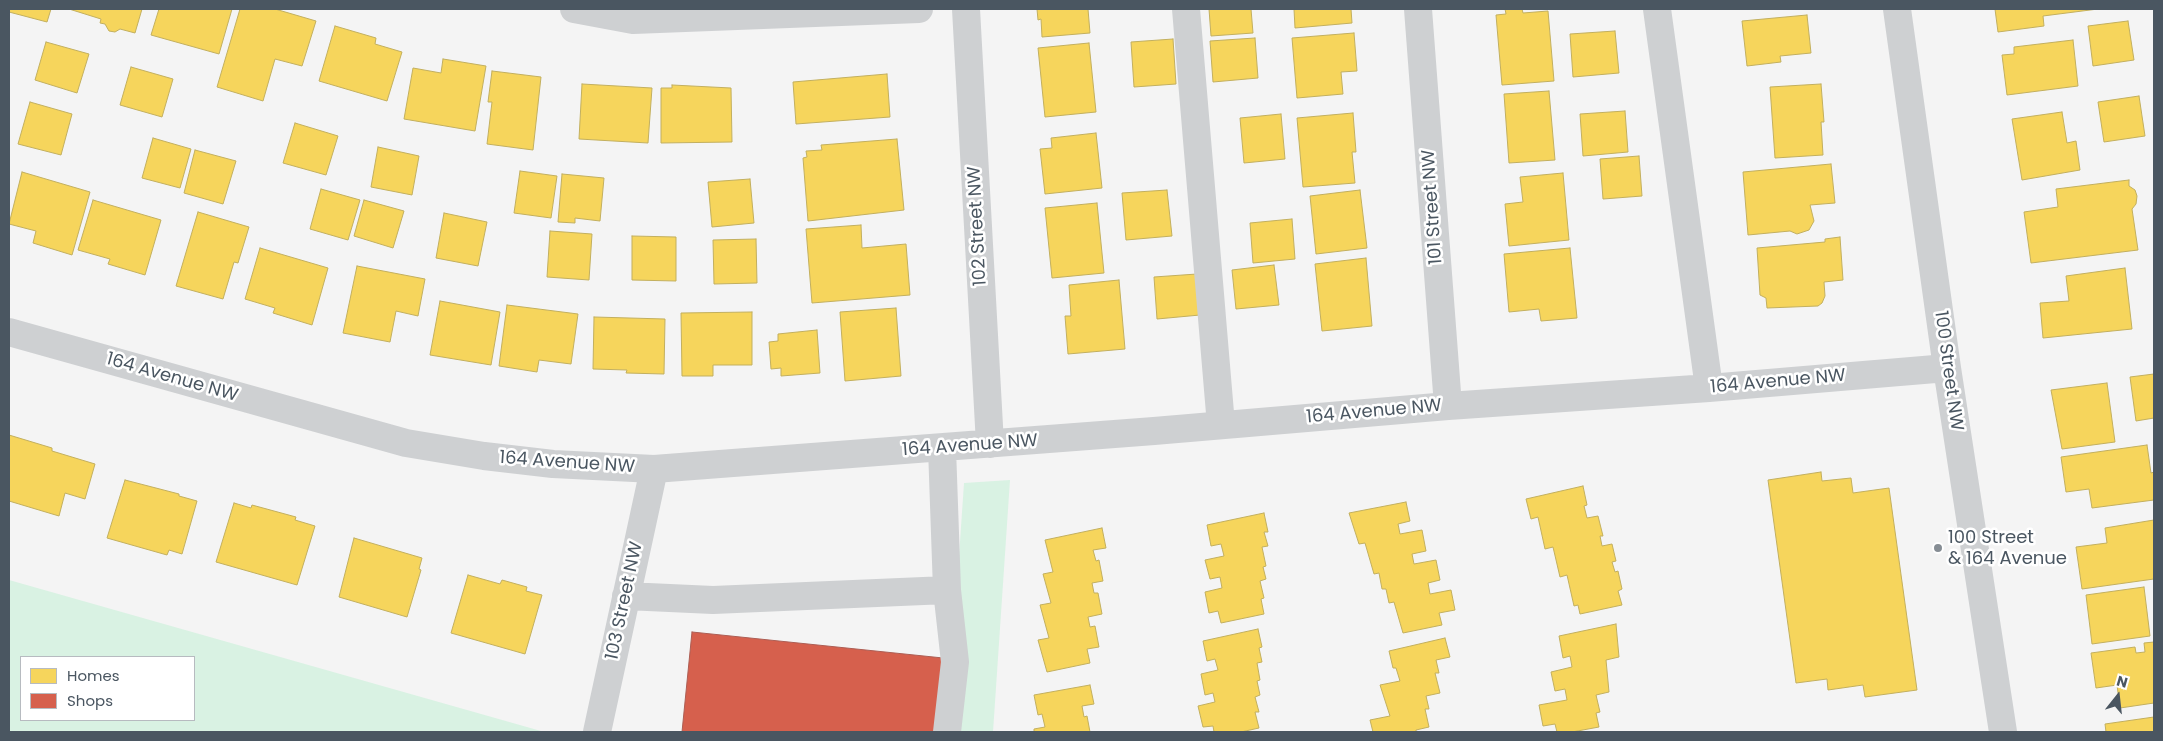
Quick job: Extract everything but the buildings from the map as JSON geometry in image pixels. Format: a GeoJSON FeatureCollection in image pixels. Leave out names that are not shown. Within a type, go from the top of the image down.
{"type":"FeatureCollection","features":[{"type":"Feature","properties":{"kind":"street"},"geometry":{"type":"LineString","coordinates":[[574,9],[633,20],[919,9]]}},
{"type":"Feature","properties":{"kind":"street","name":"102 Street NW"},"geometry":{"type":"LineString","coordinates":[[966,9],[990,444]]}},
{"type":"Feature","properties":{"kind":"street"},"geometry":{"type":"LineString","coordinates":[[1186,9],[1221,425]]}},
{"type":"Feature","properties":{"kind":"street","name":"101 Street NW"},"geometry":{"type":"LineString","coordinates":[[1418,9],[1448,406]]}},
{"type":"Feature","properties":{"kind":"street"},"geometry":{"type":"LineString","coordinates":[[1657,9],[1709,388]]}},
{"type":"Feature","properties":{"kind":"street","name":"100 Street NW"},"geometry":{"type":"LineString","coordinates":[[1897,9],[1947,368],[2003,732]]}},
{"type":"Feature","properties":{"kind":"street","name":"164 Avenue NW"},"geometry":{"type":"LineString","coordinates":[[9,332],[406,443],[484,456],[553,464],[654,469],[1947,368]]}},
{"type":"Feature","properties":{"kind":"street"},"geometry":{"type":"LineString","coordinates":[[942,448],[947,590],[955,662],[947,732]]}},
{"type":"Feature","properties":{"kind":"street","name":"103 Street NW"},"geometry":{"type":"LineString","coordinates":[[597,732],[654,469]]}},
{"type":"Feature","properties":{"kind":"street"},"geometry":{"type":"LineString","coordinates":[[626,596],[713,600],[947,590]]}},
{"type":"Feature","properties":{"kind":"green space"},"geometry":{"type":"Polygon","coordinates":[[[1010,480],[993,732],[947,732],[964,483],[1010,480]]]}},
{"type":"Feature","properties":{"kind":"green space"},"geometry":{"type":"Polygon","coordinates":[[[9,580],[541,731],[9,732],[9,580]]]}},
{"type":"Feature","properties":{"kind":"place","name":"100 Street & 164 Avenue"},"geometry":{"type":"Point","coordinates":[1938,548]}}]}
